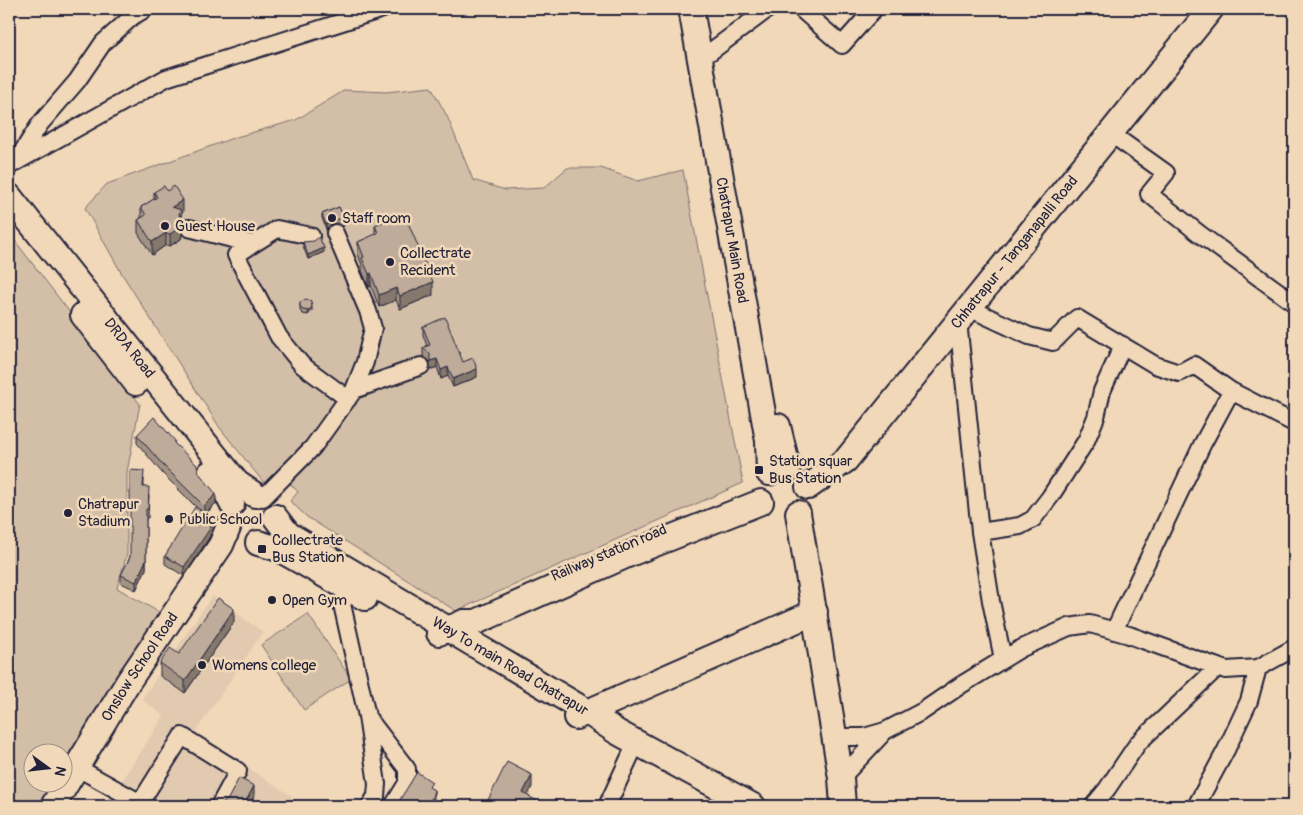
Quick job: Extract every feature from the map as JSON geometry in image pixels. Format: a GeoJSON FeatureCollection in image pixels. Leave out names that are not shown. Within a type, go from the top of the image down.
{"type":"FeatureCollection","features":[{"type":"Feature","properties":{"kind":"main road","name":"Chatrapur Main Road"},"geometry":{"type":"LineString","coordinates":[[691,9],[705,53]]}},
{"type":"Feature","properties":{"kind":"main road","name":"Chatrapur Main Road"},"geometry":{"type":"LineString","coordinates":[[702,9],[705,53],[768,440],[769,483]]}},
{"type":"Feature","properties":{"kind":"main road","name":"Chhatrapur - Tanganapalli Road"},"geometry":{"type":"LineString","coordinates":[[808,486],[846,460],[1211,9]]}},
{"type":"Feature","properties":{"kind":"main road","name":"DRDA Road"},"geometry":{"type":"LineString","coordinates":[[9,196],[237,484],[259,496]]}},
{"type":"Feature","properties":{"kind":"main road","name":"DRDA Road"},"geometry":{"type":"LineString","coordinates":[[9,219],[110,351],[226,492],[232,504]]}},
{"type":"Feature","properties":{"kind":"main road"},"geometry":{"type":"LineString","coordinates":[[799,472],[808,486],[809,495],[806,503],[792,515],[778,517],[771,514],[769,483],[799,472]]}},
{"type":"Feature","properties":{"kind":"main road","name":"Railway station road"},"geometry":{"type":"LineString","coordinates":[[448,629],[476,622],[632,553],[769,483]]}},
{"type":"Feature","properties":{"kind":"main road"},"geometry":{"type":"LineString","coordinates":[[243,538],[269,536],[274,525],[273,510],[259,496],[241,497],[232,504],[228,511],[226,519],[243,538],[279,549],[350,590],[448,629]]}},
{"type":"Feature","properties":{"kind":"main road"},"geometry":{"type":"LineString","coordinates":[[792,515],[809,614],[834,736],[841,778],[843,806]]}},
{"type":"Feature","properties":{"kind":"main road","name":"Way To main Road Chatrapur"},"geometry":{"type":"LineString","coordinates":[[275,518],[288,534],[448,629],[580,714],[632,752],[732,806]]}},
{"type":"Feature","properties":{"kind":"main road","name":"Onslow School Road"},"geometry":{"type":"LineString","coordinates":[[52,806],[82,771],[154,663],[243,538]]}},
{"type":"Feature","properties":{"kind":"main road"},"geometry":{"type":"LineString","coordinates":[[580,714],[809,614]]}},
{"type":"Feature","properties":{"kind":"main road"},"geometry":{"type":"LineString","coordinates":[[809,614],[830,806]]}},
{"type":"Feature","properties":{"kind":"main road","name":"Way To main Road Chatrapur"},"geometry":{"type":"LineString","coordinates":[[448,629],[463,653],[616,732],[753,806]]}},
{"type":"Feature","properties":{"kind":"main road","name":"Onslow School Road"},"geometry":{"type":"LineString","coordinates":[[68,806],[82,771]]}},
{"type":"Feature","properties":{"kind":"street"},"geometry":{"type":"LineString","coordinates":[[12,164],[40,124],[76,81],[103,43],[145,9]]}},
{"type":"Feature","properties":{"kind":"street"},"geometry":{"type":"LineString","coordinates":[[12,164],[166,78],[383,9]]}},
{"type":"Feature","properties":{"kind":"street"},"geometry":{"type":"LineString","coordinates":[[705,53],[768,9]]}},
{"type":"Feature","properties":{"kind":"street"},"geometry":{"type":"LineString","coordinates":[[801,9],[842,45],[874,9]]}},
{"type":"Feature","properties":{"kind":"street"},"geometry":{"type":"LineString","coordinates":[[1110,133],[1166,173],[1149,194],[1201,235],[1294,303]]}},
{"type":"Feature","properties":{"kind":"street"},"geometry":{"type":"LineString","coordinates":[[189,228],[252,244]]}},
{"type":"Feature","properties":{"kind":"street"},"geometry":{"type":"LineString","coordinates":[[312,236],[277,229],[236,255],[279,337],[302,365],[351,395]]}},
{"type":"Feature","properties":{"kind":"street"},"geometry":{"type":"LineString","coordinates":[[259,496],[313,447],[351,395],[365,362],[373,328],[368,311],[335,233]]}},
{"type":"Feature","properties":{"kind":"street"},"geometry":{"type":"LineString","coordinates":[[1002,660],[980,532],[963,314],[1053,342],[1076,318],[1155,365],[1179,373],[1194,365],[1232,391],[1294,423]]}},
{"type":"Feature","properties":{"kind":"street"},"geometry":{"type":"LineString","coordinates":[[980,532],[1020,526],[1033,519],[1050,497],[1086,441],[1096,417],[1102,391],[1123,345]]}},
{"type":"Feature","properties":{"kind":"street"},"geometry":{"type":"LineString","coordinates":[[351,395],[422,366]]}},
{"type":"Feature","properties":{"kind":"street"},"geometry":{"type":"LineString","coordinates":[[1114,631],[1190,470],[1232,391]]}},
{"type":"Feature","properties":{"kind":"street"},"geometry":{"type":"LineString","coordinates":[[350,590],[342,604],[367,716],[377,784],[376,796],[370,806]]}},
{"type":"Feature","properties":{"kind":"street"},"geometry":{"type":"LineString","coordinates":[[834,736],[864,737],[885,731],[923,711],[1020,649],[1069,627],[1090,624],[1226,670],[1258,668],[1294,648]]}},
{"type":"Feature","properties":{"kind":"street"},"geometry":{"type":"LineString","coordinates":[[1093,806],[1107,789],[1138,743],[1218,667]]}},
{"type":"Feature","properties":{"kind":"street"},"geometry":{"type":"LineString","coordinates":[[1196,806],[1226,750],[1249,701],[1258,668]]}},
{"type":"Feature","properties":{"kind":"street"},"geometry":{"type":"LineString","coordinates":[[367,716],[407,769],[407,783],[393,806]]}},
{"type":"Feature","properties":{"kind":"street"},"geometry":{"type":"LineString","coordinates":[[841,778],[885,731]]}},
{"type":"Feature","properties":{"kind":"street"},"geometry":{"type":"LineString","coordinates":[[82,771],[143,805],[182,736],[238,771],[219,806]]}},
{"type":"Feature","properties":{"kind":"street"},"geometry":{"type":"LineString","coordinates":[[607,806],[632,752]]}},
{"type":"Feature","properties":{"kind":"shaded area"},"geometry":{"type":"Polygon","coordinates":[[[431,87],[447,116],[473,180],[505,190],[544,188],[567,168],[601,168],[638,181],[683,170],[743,483],[456,611],[307,517],[290,501],[298,492],[278,471],[264,483],[220,428],[122,274],[85,208],[107,184],[233,138],[296,120],[345,90],[386,92],[431,87]]]}},
{"type":"Feature","properties":{"kind":"shaded area","name":"Chatrapur Stadium"},"geometry":{"type":"Polygon","coordinates":[[[9,233],[140,404],[127,472],[127,554],[117,588],[162,614],[72,768],[72,742],[22,742],[22,792],[56,792],[47,806],[9,806],[9,233]]]}},
{"type":"Feature","properties":{"kind":"shaded area"},"geometry":{"type":"Polygon","coordinates":[[[212,596],[263,632],[194,734],[292,796],[288,806],[106,805],[164,716],[142,699],[212,596]]]}},
{"type":"Feature","properties":{"kind":"shaded area"},"geometry":{"type":"Polygon","coordinates":[[[308,614],[351,679],[304,710],[261,645],[308,614]]]}},
{"type":"Feature","properties":{"kind":"building","name":"Guest House"},"geometry":{"type":"Polygon","coordinates":[[[164,186],[167,191],[174,186],[183,200],[172,207],[181,210],[179,213],[182,223],[181,227],[170,234],[166,233],[152,242],[138,220],[146,215],[141,207],[157,197],[154,192],[164,186]]]}},
{"type":"Feature","properties":{"kind":"building"},"geometry":{"type":"Polygon","coordinates":[[[339,207],[345,221],[332,219],[326,225],[322,214],[339,207]]]}},
{"type":"Feature","properties":{"kind":"building","name":"Collectrate Recident"},"geometry":{"type":"Polygon","coordinates":[[[404,213],[433,282],[400,296],[396,288],[379,295],[371,273],[369,274],[362,258],[364,257],[358,242],[378,233],[375,225],[404,213]]]}},
{"type":"Feature","properties":{"kind":"building"},"geometry":{"type":"Polygon","coordinates":[[[319,237],[324,248],[308,255],[303,242],[314,241],[319,237]]]}},
{"type":"Feature","properties":{"kind":"building"},"geometry":{"type":"Polygon","coordinates":[[[306,299],[311,301],[312,307],[308,311],[303,310],[300,306],[300,302],[306,299]]]}},
{"type":"Feature","properties":{"kind":"building"},"geometry":{"type":"Polygon","coordinates":[[[445,317],[463,362],[473,358],[477,369],[453,379],[448,367],[441,370],[437,359],[430,361],[430,354],[423,348],[430,345],[423,327],[445,317]]]}},
{"type":"Feature","properties":{"kind":"building"},"geometry":{"type":"Polygon","coordinates":[[[154,417],[175,441],[174,443],[197,465],[199,473],[216,494],[204,506],[163,465],[137,435],[154,417]]]}},
{"type":"Feature","properties":{"kind":"building"},"geometry":{"type":"Polygon","coordinates":[[[130,470],[144,471],[143,487],[149,487],[148,509],[146,509],[146,560],[136,582],[121,575],[130,557],[130,470]]]}},
{"type":"Feature","properties":{"kind":"building"},"geometry":{"type":"Polygon","coordinates":[[[195,507],[214,518],[209,530],[184,567],[165,556],[195,507]]]}},
{"type":"Feature","properties":{"kind":"building"},"geometry":{"type":"Polygon","coordinates":[[[218,598],[234,609],[185,681],[160,663],[170,648],[179,654],[218,598]]]}},
{"type":"Feature","properties":{"kind":"building"},"geometry":{"type":"Polygon","coordinates":[[[507,762],[532,775],[523,793],[539,802],[537,806],[485,806],[507,762]]]}},
{"type":"Feature","properties":{"kind":"building"},"geometry":{"type":"Polygon","coordinates":[[[417,772],[432,782],[429,787],[434,790],[432,798],[427,806],[396,806],[417,772]]]}},
{"type":"Feature","properties":{"kind":"building"},"geometry":{"type":"Polygon","coordinates":[[[239,778],[254,786],[245,803],[252,806],[220,806],[228,799],[239,778]]]}},
{"type":"Feature","properties":{"kind":"place","name":"Staff room"},"geometry":{"type":"Point","coordinates":[332,218]}},
{"type":"Feature","properties":{"kind":"place","name":"Guest House"},"geometry":{"type":"Point","coordinates":[165,226]}},
{"type":"Feature","properties":{"kind":"place","name":"Collectrate Recident"},"geometry":{"type":"Point","coordinates":[390,262]}},
{"type":"Feature","properties":{"kind":"place","name":"Station squar Bus Station"},"geometry":{"type":"Point","coordinates":[759,470]}},
{"type":"Feature","properties":{"kind":"place","name":"Chatrapur Stadium"},"geometry":{"type":"Point","coordinates":[68,513]}},
{"type":"Feature","properties":{"kind":"place","name":"Public School"},"geometry":{"type":"Point","coordinates":[169,519]}},
{"type":"Feature","properties":{"kind":"place","name":"Collectrate Bus Station"},"geometry":{"type":"Point","coordinates":[262,549]}},
{"type":"Feature","properties":{"kind":"place","name":"Open Gym"},"geometry":{"type":"Point","coordinates":[272,600]}},
{"type":"Feature","properties":{"kind":"place","name":"Womens college"},"geometry":{"type":"Point","coordinates":[202,665]}}]}
